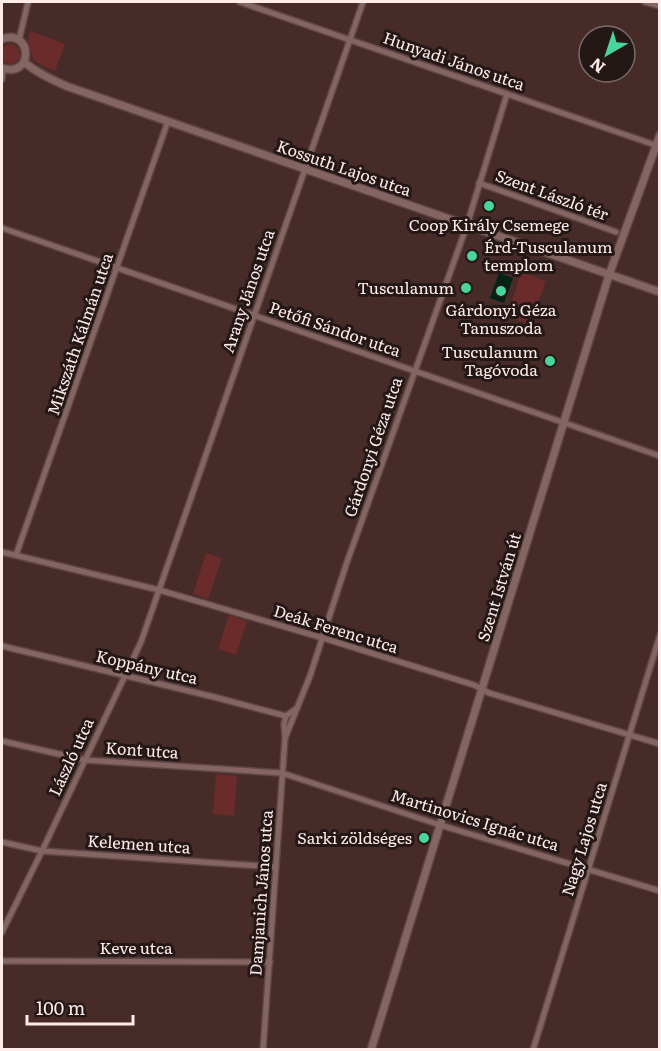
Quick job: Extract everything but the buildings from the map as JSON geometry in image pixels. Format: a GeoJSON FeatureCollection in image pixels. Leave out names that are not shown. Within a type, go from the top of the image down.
{"type":"FeatureCollection","features":[{"type":"Feature","properties":{"kind":"street"},"geometry":{"type":"LineString","coordinates":[[19,40],[28,2]]}},
{"type":"Feature","properties":{"kind":"street","name":"Hunyadi János utca"},"geometry":{"type":"LineString","coordinates":[[240,2],[658,146]]}},
{"type":"Feature","properties":{"kind":"street","name":"Arany János utca"},"geometry":{"type":"LineString","coordinates":[[159,590],[363,2]]}},
{"type":"Feature","properties":{"kind":"street"},"geometry":{"type":"LineString","coordinates":[[645,2],[660,6]]}},
{"type":"Feature","properties":{"kind":"street"},"geometry":{"type":"LineString","coordinates":[[2,39],[9,36],[19,40],[26,53],[24,62],[15,69],[2,69],[2,78]]}},
{"type":"Feature","properties":{"kind":"street","name":"Kossuth Lajos utca"},"geometry":{"type":"LineString","coordinates":[[24,62],[44,76],[66,86],[660,292]]}},
{"type":"Feature","properties":{"kind":"street","name":"Gárdonyi Géza utca"},"geometry":{"type":"LineString","coordinates":[[322,638],[466,225],[507,94]]}},
{"type":"Feature","properties":{"kind":"street","name":"Mikszáth Kálmán utca"},"geometry":{"type":"LineString","coordinates":[[16,555],[168,121]]}},
{"type":"Feature","properties":{"kind":"street","name":"Szent István út"},"geometry":{"type":"LineString","coordinates":[[371,1050],[609,275],[658,146],[660,135]]}},
{"type":"Feature","properties":{"kind":"street","name":"Szent László tér"},"geometry":{"type":"LineString","coordinates":[[479,183],[616,232]]}},
{"type":"Feature","properties":{"kind":"street","name":"Petőfi Sándor utca"},"geometry":{"type":"LineString","coordinates":[[2,228],[660,456]]}},
{"type":"Feature","properties":{"kind":"street","name":"Deák Ferenc utca"},"geometry":{"type":"LineString","coordinates":[[2,552],[159,590],[322,638],[463,682],[489,693],[660,744]]}},
{"type":"Feature","properties":{"kind":"street","name":"László utca"},"geometry":{"type":"LineString","coordinates":[[2,932],[141,642],[159,590]]}},
{"type":"Feature","properties":{"kind":"street","name":"Nagy Lajos utca"},"geometry":{"type":"LineString","coordinates":[[533,1050],[660,635]]}},
{"type":"Feature","properties":{"kind":"street","name":"Damjanich János utca"},"geometry":{"type":"LineString","coordinates":[[285,738],[310,676],[322,638]]}},
{"type":"Feature","properties":{"kind":"street","name":"Koppány utca"},"geometry":{"type":"LineString","coordinates":[[2,646],[286,716]]}},
{"type":"Feature","properties":{"kind":"street"},"geometry":{"type":"LineString","coordinates":[[286,716],[297,708]]}},
{"type":"Feature","properties":{"kind":"street","name":"Damjanich János utca"},"geometry":{"type":"LineString","coordinates":[[263,1050],[286,716]]}},
{"type":"Feature","properties":{"kind":"street","name":"Kont utca"},"geometry":{"type":"LineString","coordinates":[[2,741],[85,760],[282,772]]}},
{"type":"Feature","properties":{"kind":"street","name":"Martinovics Ignác utca"},"geometry":{"type":"LineString","coordinates":[[282,772],[440,825],[660,891]]}},
{"type":"Feature","properties":{"kind":"street","name":"Kelemen utca"},"geometry":{"type":"LineString","coordinates":[[2,842],[42,851],[276,867]]}},
{"type":"Feature","properties":{"kind":"street","name":"Keve utca"},"geometry":{"type":"LineString","coordinates":[[2,961],[270,962]]}},
{"type":"Feature","properties":{"kind":"shaded area"},"geometry":{"type":"Polygon","coordinates":[[[30,31],[65,44],[55,71],[33,60],[28,40],[30,31]]]}},
{"type":"Feature","properties":{"kind":"shaded area"},"geometry":{"type":"Polygon","coordinates":[[[10,44],[17,47],[20,54],[17,61],[10,64],[3,61],[0,54],[3,47],[10,44]]]}},
{"type":"Feature","properties":{"kind":"shaded area"},"geometry":{"type":"Polygon","coordinates":[[[521,272],[546,281],[530,324],[507,317],[521,272]]]}},
{"type":"Feature","properties":{"kind":"shaded area"},"geometry":{"type":"Polygon","coordinates":[[[499,273],[513,278],[504,303],[490,298],[499,273]]]}},
{"type":"Feature","properties":{"kind":"shaded area"},"geometry":{"type":"Polygon","coordinates":[[[206,553],[222,558],[208,599],[193,594],[206,553]]]}},
{"type":"Feature","properties":{"kind":"shaded area"},"geometry":{"type":"Polygon","coordinates":[[[229,615],[247,621],[236,655],[218,649],[229,615]]]}},
{"type":"Feature","properties":{"kind":"shaded area"},"geometry":{"type":"Polygon","coordinates":[[[216,774],[237,776],[234,816],[213,814],[216,774]]]}},
{"type":"Feature","properties":{"kind":"place","name":"Coop Király Csemege"},"geometry":{"type":"Point","coordinates":[489,206]}},
{"type":"Feature","properties":{"kind":"place","name":"Érd-Tusculanum templom"},"geometry":{"type":"Point","coordinates":[472,256]}},
{"type":"Feature","properties":{"kind":"place","name":"Tusculanum"},"geometry":{"type":"Point","coordinates":[466,288]}},
{"type":"Feature","properties":{"kind":"place","name":"Gárdonyi Géza Tanuszoda"},"geometry":{"type":"Point","coordinates":[501,291]}},
{"type":"Feature","properties":{"kind":"place","name":"Tusculanum Tagóvoda"},"geometry":{"type":"Point","coordinates":[550,361]}},
{"type":"Feature","properties":{"kind":"place","name":"Sarki zöldséges"},"geometry":{"type":"Point","coordinates":[424,838]}}]}
